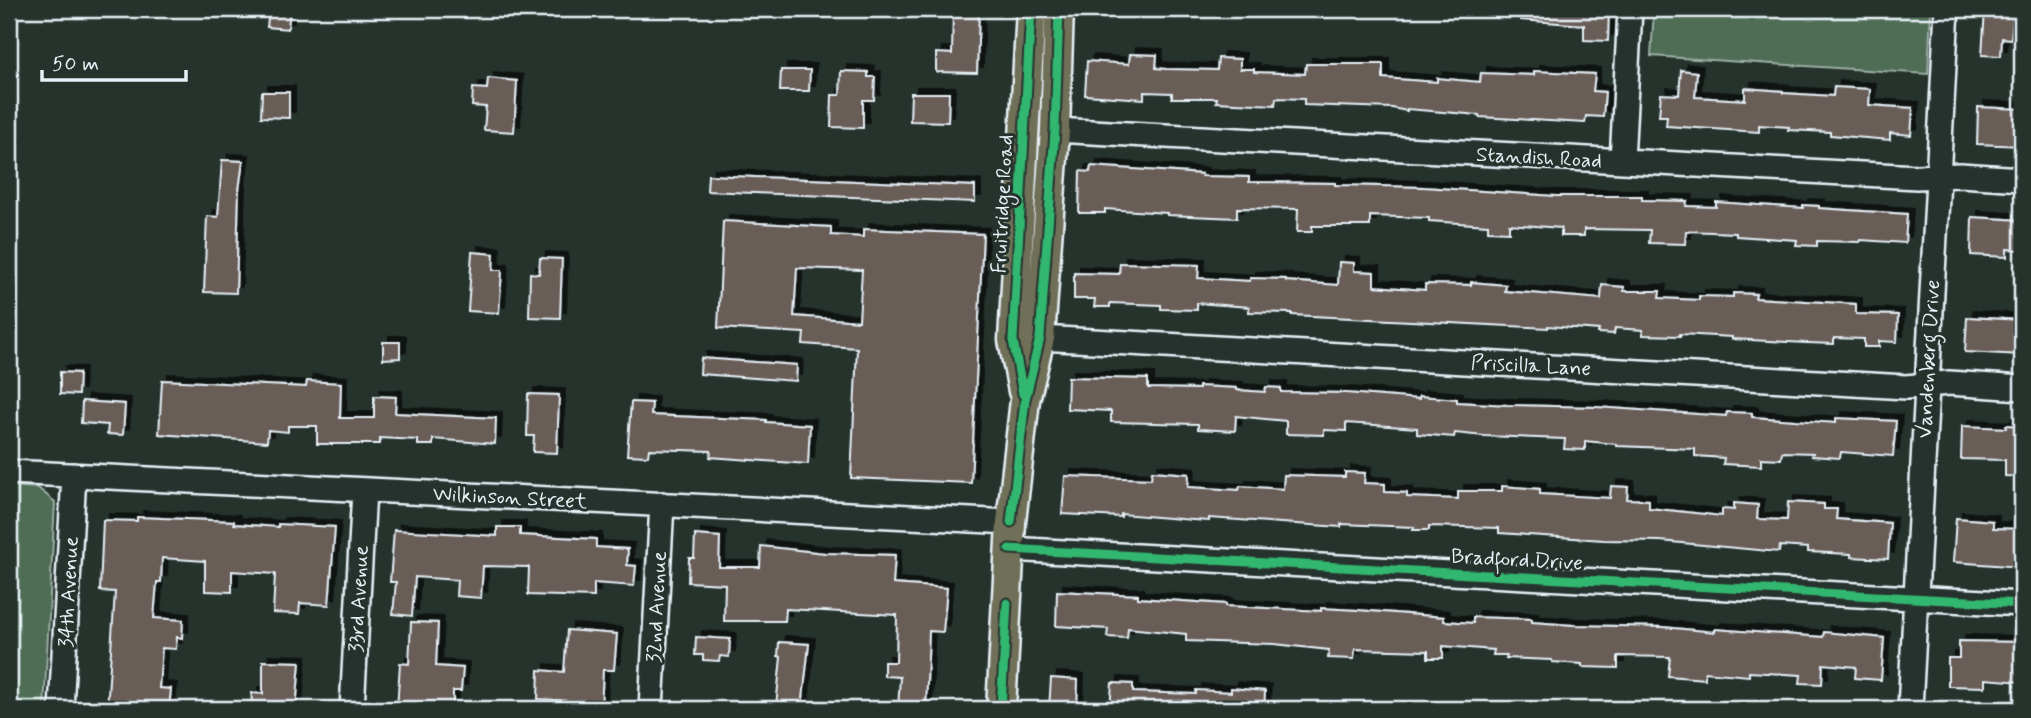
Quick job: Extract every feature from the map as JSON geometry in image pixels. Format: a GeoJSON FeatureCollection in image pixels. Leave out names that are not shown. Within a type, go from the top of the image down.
{"type":"FeatureCollection","features":[{"type":"Feature","properties":{"kind":"main road","name":"Fruitridge Road"},"geometry":{"type":"LineString","coordinates":[[1025,400],[1013,340],[1031,9]]}},
{"type":"Feature","properties":{"kind":"main road","name":"Fruitridge Road"},"geometry":{"type":"LineString","coordinates":[[1001,709],[1010,535],[1025,400],[1040,338],[1055,130],[1059,9]]}},
{"type":"Feature","properties":{"kind":"street"},"geometry":{"type":"LineString","coordinates":[[1622,161],[1630,9]]}},
{"type":"Feature","properties":{"kind":"street","name":"Vandenberg Drive"},"geometry":{"type":"LineString","coordinates":[[1910,709],[1947,9]]}},
{"type":"Feature","properties":{"kind":"street","name":"Standish Road"},"geometry":{"type":"LineString","coordinates":[[1055,130],[1917,177],[2022,179]]}},
{"type":"Feature","properties":{"kind":"street","name":"Priscilla Lane"},"geometry":{"type":"LineString","coordinates":[[1040,338],[1906,387],[1949,383],[2022,388]]}},
{"type":"Feature","properties":{"kind":"street","name":"Wilkinson Street"},"geometry":{"type":"LineString","coordinates":[[9,472],[662,504],[1010,535]]}},
{"type":"Feature","properties":{"kind":"street","name":"34th Avenue"},"geometry":{"type":"LineString","coordinates":[[61,709],[74,475]]}},
{"type":"Feature","properties":{"kind":"street","name":"33rd Avenue"},"geometry":{"type":"LineString","coordinates":[[352,709],[364,490]]}},
{"type":"Feature","properties":{"kind":"street","name":"32nd Avenue"},"geometry":{"type":"LineString","coordinates":[[651,709],[662,504]]}},
{"type":"Feature","properties":{"kind":"street","name":"Bradford Drive"},"geometry":{"type":"LineString","coordinates":[[1010,535],[2022,604]]}},
{"type":"Feature","properties":{"kind":"green space"},"geometry":{"type":"Polygon","coordinates":[[[1654,9],[1931,9],[1928,74],[1651,56],[1654,9]]]}},
{"type":"Feature","properties":{"kind":"green space"},"geometry":{"type":"Polygon","coordinates":[[[9,486],[38,488],[55,502],[44,709],[9,709],[9,486]]]}},
{"type":"Feature","properties":{"kind":"building"},"geometry":{"type":"Polygon","coordinates":[[[269,9],[290,9],[288,29],[267,27],[269,9]]]}},
{"type":"Feature","properties":{"kind":"building"},"geometry":{"type":"Polygon","coordinates":[[[953,9],[979,9],[977,73],[936,72],[936,53],[952,54],[953,9]]]}},
{"type":"Feature","properties":{"kind":"building"},"geometry":{"type":"Polygon","coordinates":[[[1521,9],[1609,9],[1608,41],[1584,40],[1584,25],[1521,20],[1521,9]]]}},
{"type":"Feature","properties":{"kind":"building"},"geometry":{"type":"Polygon","coordinates":[[[1985,9],[2014,9],[2011,39],[2002,38],[2001,56],[1982,55],[1985,9]]]}},
{"type":"Feature","properties":{"kind":"building"},"geometry":{"type":"Polygon","coordinates":[[[1130,54],[1157,55],[1156,68],[1166,69],[1217,70],[1218,58],[1240,59],[1240,69],[1254,69],[1254,72],[1305,74],[1306,64],[1383,64],[1383,78],[1437,82],[1437,78],[1480,82],[1481,73],[1534,75],[1534,71],[1595,74],[1593,91],[1605,92],[1603,117],[1586,116],[1585,123],[1479,117],[1392,108],[1304,105],[1304,99],[1276,98],[1275,105],[1216,102],[1217,98],[1172,98],[1172,93],[1144,92],[1144,99],[1085,95],[1087,61],[1129,64],[1130,54]]]}},
{"type":"Feature","properties":{"kind":"building"},"geometry":{"type":"Polygon","coordinates":[[[781,70],[810,70],[809,91],[780,91],[781,70]]]}},
{"type":"Feature","properties":{"kind":"building"},"geometry":{"type":"Polygon","coordinates":[[[1681,70],[1697,72],[1695,97],[1745,100],[1745,88],[1833,96],[1834,87],[1870,89],[1869,105],[1913,108],[1911,135],[1890,133],[1890,140],[1759,125],[1759,132],[1666,126],[1667,116],[1659,116],[1661,94],[1679,95],[1681,70]]]}},
{"type":"Feature","properties":{"kind":"building"},"geometry":{"type":"Polygon","coordinates":[[[841,71],[868,72],[868,77],[875,77],[874,100],[863,100],[863,128],[831,127],[832,95],[840,95],[841,71]]]}},
{"type":"Feature","properties":{"kind":"building"},"geometry":{"type":"Polygon","coordinates":[[[488,78],[517,81],[514,132],[484,130],[486,107],[472,106],[473,88],[487,89],[488,78]]]}},
{"type":"Feature","properties":{"kind":"building"},"geometry":{"type":"Polygon","coordinates":[[[262,92],[289,92],[289,118],[261,117],[262,92]]]}},
{"type":"Feature","properties":{"kind":"building"},"geometry":{"type":"Polygon","coordinates":[[[911,93],[949,93],[948,122],[910,121],[911,93]]]}},
{"type":"Feature","properties":{"kind":"building"},"geometry":{"type":"Polygon","coordinates":[[[1978,107],[2022,109],[2022,146],[1977,144],[1978,107]]]}},
{"type":"Feature","properties":{"kind":"building"},"geometry":{"type":"Polygon","coordinates":[[[222,160],[243,161],[239,190],[236,293],[204,292],[207,216],[218,217],[222,160]]]}},
{"type":"Feature","properties":{"kind":"building"},"geometry":{"type":"Polygon","coordinates":[[[1091,166],[1202,176],[1249,177],[1249,182],[1423,187],[1555,196],[1642,196],[1642,200],[1687,201],[1686,206],[1716,207],[1716,202],[1803,208],[1803,205],[1907,214],[1905,243],[1861,240],[1817,241],[1817,246],[1796,245],[1797,240],[1686,231],[1685,244],[1649,243],[1650,230],[1584,229],[1584,236],[1561,236],[1561,228],[1509,224],[1509,232],[1488,231],[1488,225],[1429,221],[1429,218],[1370,216],[1370,226],[1312,226],[1312,232],[1297,232],[1298,209],[1237,208],[1237,218],[1105,209],[1105,213],[1079,213],[1080,171],[1090,172],[1091,166]]]}},
{"type":"Feature","properties":{"kind":"building"},"geometry":{"type":"Polygon","coordinates":[[[708,175],[975,186],[975,202],[707,191],[708,175]]]}},
{"type":"Feature","properties":{"kind":"building"},"geometry":{"type":"Polygon","coordinates":[[[1972,217],[2022,220],[2022,250],[2007,249],[2007,257],[1971,255],[1972,217]]]}},
{"type":"Feature","properties":{"kind":"building"},"geometry":{"type":"Polygon","coordinates":[[[723,221],[831,227],[831,235],[863,237],[863,229],[983,234],[971,483],[851,478],[857,348],[803,344],[804,333],[718,328],[723,221]],[[797,268],[794,316],[859,321],[862,270],[797,268]]]}},
{"type":"Feature","properties":{"kind":"building"},"geometry":{"type":"Polygon","coordinates":[[[472,252],[494,254],[493,270],[502,270],[499,313],[468,311],[472,252]]]}},
{"type":"Feature","properties":{"kind":"building"},"geometry":{"type":"Polygon","coordinates":[[[540,258],[562,259],[560,318],[529,317],[530,273],[539,274],[540,258]]]}},
{"type":"Feature","properties":{"kind":"building"},"geometry":{"type":"Polygon","coordinates":[[[1339,262],[1354,263],[1354,271],[1374,272],[1374,286],[1425,290],[1425,284],[1471,285],[1471,282],[1506,285],[1505,291],[1601,299],[1602,285],[1624,287],[1624,291],[1660,291],[1659,298],[1699,300],[1699,296],[1733,297],[1733,293],[1756,294],[1755,298],[1856,304],[1856,314],[1898,315],[1897,342],[1879,341],[1879,347],[1864,347],[1864,339],[1834,338],[1834,344],[1807,343],[1680,334],[1643,335],[1643,330],[1615,328],[1614,334],[1598,333],[1599,330],[1548,326],[1249,312],[1249,307],[1197,303],[1197,310],[1110,303],[1110,307],[1094,307],[1095,299],[1074,299],[1074,273],[1119,274],[1120,263],[1199,265],[1198,278],[1250,281],[1250,278],[1286,279],[1338,285],[1339,262]]]}},
{"type":"Feature","properties":{"kind":"building"},"geometry":{"type":"Polygon","coordinates":[[[1967,317],[2022,320],[2022,355],[1965,352],[1967,317]]]}},
{"type":"Feature","properties":{"kind":"building"},"geometry":{"type":"Polygon","coordinates":[[[383,342],[400,342],[400,358],[383,359],[383,342]]]}},
{"type":"Feature","properties":{"kind":"building"},"geometry":{"type":"Polygon","coordinates":[[[701,358],[797,365],[796,381],[700,374],[701,358]]]}},
{"type":"Feature","properties":{"kind":"building"},"geometry":{"type":"Polygon","coordinates":[[[60,372],[79,373],[78,395],[60,394],[60,372]]]}},
{"type":"Feature","properties":{"kind":"building"},"geometry":{"type":"Polygon","coordinates":[[[1068,377],[1148,379],[1148,388],[1199,389],[1199,386],[1265,392],[1266,387],[1281,388],[1281,392],[1346,393],[1419,399],[1419,396],[1457,399],[1457,402],[1507,405],[1596,407],[1726,416],[1727,412],[1752,413],[1752,417],[1836,423],[1836,418],[1896,421],[1893,456],[1841,452],[1840,458],[1812,456],[1813,453],[1782,452],[1781,459],[1761,458],[1761,466],[1723,464],[1724,458],[1695,456],[1695,449],[1616,446],[1585,441],[1585,450],[1564,449],[1565,439],[1455,433],[1454,437],[1417,434],[1417,428],[1346,423],[1346,431],[1324,430],[1324,435],[1286,434],[1286,421],[1236,416],[1235,431],[1198,429],[1198,424],[1111,422],[1111,411],[1067,409],[1068,377]]]}},
{"type":"Feature","properties":{"kind":"building"},"geometry":{"type":"Polygon","coordinates":[[[162,380],[306,387],[307,381],[341,383],[340,418],[374,418],[374,396],[396,397],[395,413],[496,418],[495,444],[433,439],[433,445],[418,445],[418,440],[380,438],[380,444],[317,444],[317,426],[288,426],[288,432],[268,430],[267,442],[159,434],[162,380]]]}},
{"type":"Feature","properties":{"kind":"building"},"geometry":{"type":"Polygon","coordinates":[[[528,394],[559,395],[557,453],[533,452],[534,436],[527,436],[528,394]]]}},
{"type":"Feature","properties":{"kind":"building"},"geometry":{"type":"Polygon","coordinates":[[[82,401],[125,404],[123,435],[107,434],[108,425],[81,423],[82,401]]]}},
{"type":"Feature","properties":{"kind":"building"},"geometry":{"type":"Polygon","coordinates":[[[631,402],[652,403],[651,415],[766,420],[810,425],[808,464],[710,457],[711,451],[649,449],[648,456],[627,455],[631,402]]]}},
{"type":"Feature","properties":{"kind":"building"},"geometry":{"type":"Polygon","coordinates":[[[2006,425],[2022,426],[2022,477],[2005,476],[2005,460],[1961,459],[1962,426],[2006,428],[2006,425]]]}},
{"type":"Feature","properties":{"kind":"building"},"geometry":{"type":"Polygon","coordinates":[[[1152,471],[1189,474],[1188,487],[1239,490],[1240,486],[1283,489],[1284,475],[1345,477],[1345,472],[1365,473],[1364,483],[1385,484],[1385,492],[1407,493],[1407,497],[1458,499],[1458,491],[1502,491],[1502,486],[1540,489],[1540,494],[1610,498],[1611,486],[1628,487],[1627,499],[1649,500],[1649,508],[1722,516],[1722,509],[1734,510],[1734,503],[1758,505],[1757,519],[1787,520],[1788,502],[1824,504],[1824,509],[1837,509],[1836,519],[1890,523],[1888,559],[1808,552],[1808,548],[1780,546],[1779,552],[1660,541],[1499,533],[1499,528],[1429,526],[1429,530],[1413,530],[1414,527],[1341,524],[1341,527],[1209,518],[1209,521],[1121,514],[1121,517],[1062,514],[1065,476],[1151,479],[1152,471]]]}},
{"type":"Feature","properties":{"kind":"building"},"geometry":{"type":"Polygon","coordinates":[[[137,517],[234,521],[234,524],[278,527],[278,524],[335,527],[329,605],[300,603],[299,614],[273,613],[275,574],[232,571],[232,592],[205,591],[205,561],[162,558],[161,582],[157,582],[154,618],[183,620],[182,638],[177,637],[176,649],[162,648],[159,688],[171,689],[169,709],[107,709],[115,592],[100,591],[103,520],[137,521],[137,517]]]}},
{"type":"Feature","properties":{"kind":"building"},"geometry":{"type":"Polygon","coordinates":[[[1956,518],[1993,521],[1993,528],[2022,529],[2022,567],[1953,562],[1956,518]]]}},
{"type":"Feature","properties":{"kind":"building"},"geometry":{"type":"Polygon","coordinates":[[[497,527],[520,527],[520,535],[596,539],[596,547],[628,549],[627,565],[636,566],[634,586],[594,583],[594,597],[528,595],[529,567],[483,566],[481,598],[456,596],[457,580],[415,577],[412,616],[393,614],[396,582],[390,582],[394,530],[497,536],[497,527]]]}},
{"type":"Feature","properties":{"kind":"building"},"geometry":{"type":"Polygon","coordinates":[[[695,535],[720,537],[719,567],[760,567],[761,546],[825,553],[895,555],[893,584],[947,588],[943,632],[929,631],[926,709],[898,709],[900,677],[884,676],[884,662],[896,662],[897,615],[786,609],[785,621],[724,621],[725,584],[688,582],[689,558],[694,558],[695,535]]]}},
{"type":"Feature","properties":{"kind":"building"},"geometry":{"type":"Polygon","coordinates":[[[1057,591],[1138,595],[1138,598],[1226,606],[1357,610],[1444,617],[1444,621],[1473,623],[1473,617],[1532,619],[1532,622],[1573,625],[1663,627],[1715,632],[1715,629],[1823,637],[1824,632],[1884,638],[1881,680],[1855,678],[1856,667],[1823,664],[1822,684],[1800,683],[1801,675],[1749,672],[1749,676],[1705,672],[1705,679],[1668,676],[1670,657],[1618,656],[1618,668],[1582,667],[1582,664],[1552,660],[1506,658],[1507,655],[1493,655],[1494,650],[1443,646],[1443,658],[1428,658],[1428,651],[1355,649],[1354,659],[1328,658],[1329,650],[1274,644],[1186,641],[1186,634],[1128,628],[1127,638],[1107,637],[1108,629],[1056,626],[1057,591]]]}},
{"type":"Feature","properties":{"kind":"building"},"geometry":{"type":"Polygon","coordinates":[[[411,622],[438,623],[436,666],[463,668],[461,691],[453,691],[453,709],[397,709],[400,663],[409,664],[411,622]]]}},
{"type":"Feature","properties":{"kind":"building"},"geometry":{"type":"Polygon","coordinates":[[[567,630],[617,634],[614,670],[603,670],[601,709],[569,709],[569,701],[538,699],[539,670],[564,672],[567,630]]]}},
{"type":"Feature","properties":{"kind":"building"},"geometry":{"type":"Polygon","coordinates":[[[696,637],[730,639],[729,657],[720,656],[719,661],[703,660],[703,655],[695,655],[696,637]]]}},
{"type":"Feature","properties":{"kind":"building"},"geometry":{"type":"Polygon","coordinates":[[[1959,641],[2022,642],[2022,682],[1985,679],[1985,687],[1948,686],[1948,658],[1959,658],[1959,641]]]}},
{"type":"Feature","properties":{"kind":"building"},"geometry":{"type":"Polygon","coordinates":[[[779,642],[809,644],[802,708],[776,706],[781,657],[778,656],[779,642]]]}},
{"type":"Feature","properties":{"kind":"building"},"geometry":{"type":"Polygon","coordinates":[[[263,661],[300,662],[296,709],[251,709],[252,693],[263,694],[263,661]]]}},
{"type":"Feature","properties":{"kind":"building"},"geometry":{"type":"Polygon","coordinates":[[[1051,678],[1078,680],[1077,709],[1049,709],[1051,678]]]}},
{"type":"Feature","properties":{"kind":"building"},"geometry":{"type":"Polygon","coordinates":[[[1112,683],[1133,684],[1133,692],[1196,694],[1196,690],[1231,692],[1231,688],[1265,691],[1264,709],[1110,709],[1112,683]]]}},
{"type":"Feature","properties":{"kind":"cycle path"},"geometry":{"type":"LineString","coordinates":[[1023,394],[1013,340],[1031,9]]}},
{"type":"Feature","properties":{"kind":"cycle path"},"geometry":{"type":"LineString","coordinates":[[1011,522],[1025,400],[1040,338],[1055,130],[1059,9]]}},
{"type":"Feature","properties":{"kind":"cycle path"},"geometry":{"type":"LineString","coordinates":[[1009,549],[2022,604]]}},
{"type":"Feature","properties":{"kind":"cycle path"},"geometry":{"type":"LineString","coordinates":[[1001,709],[1007,603]]}}]}
